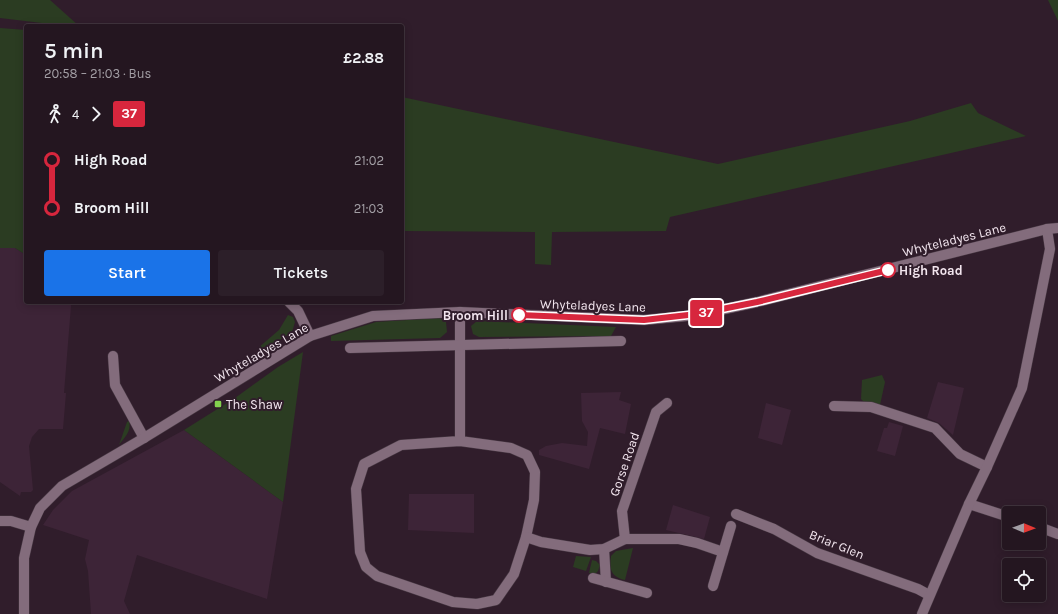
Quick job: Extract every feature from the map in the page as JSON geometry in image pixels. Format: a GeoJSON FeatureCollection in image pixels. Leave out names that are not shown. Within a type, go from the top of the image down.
{"type":"FeatureCollection","features":[{"type":"Feature","properties":{"kind":"street","name":"Whyteladyes Lane"},"geometry":{"type":"LineString","coordinates":[[24,614],[24,558],[31,527],[40,508],[62,486],[144,438],[310,336],[373,316],[460,312],[644,320],[697,314],[765,300],[1047,229],[1058,228]]}},
{"type":"Feature","properties":{"kind":"street"},"geometry":{"type":"LineString","coordinates":[[922,614],[969,504],[1022,388],[1050,249],[1047,229]]}},
{"type":"Feature","properties":{"kind":"street"},"geometry":{"type":"LineString","coordinates":[[291,304],[298,311],[310,336]]}},
{"type":"Feature","properties":{"kind":"street"},"geometry":{"type":"LineString","coordinates":[[460,312],[460,441]]}},
{"type":"Feature","properties":{"kind":"street"},"geometry":{"type":"LineString","coordinates":[[350,348],[621,341]]}},
{"type":"Feature","properties":{"kind":"street"},"geometry":{"type":"LineString","coordinates":[[113,356],[115,385],[144,438]]}},
{"type":"Feature","properties":{"kind":"street","name":"Gorse Road"},"geometry":{"type":"LineString","coordinates":[[625,539],[622,511],[656,412],[667,403]]}},
{"type":"Feature","properties":{"kind":"street"},"geometry":{"type":"LineString","coordinates":[[834,406],[871,408],[935,428],[960,454],[987,467]]}},
{"type":"Feature","properties":{"kind":"street"},"geometry":{"type":"LineString","coordinates":[[460,441],[511,448],[526,455],[535,472],[534,500],[526,537],[514,574],[496,600],[477,604],[453,602],[377,576],[366,567],[360,552],[356,489],[364,464],[401,445],[460,441]]}},
{"type":"Feature","properties":{"kind":"street"},"geometry":{"type":"LineString","coordinates":[[969,504],[1002,515]]}},
{"type":"Feature","properties":{"kind":"street","name":"Briar Glen"},"geometry":{"type":"LineString","coordinates":[[736,514],[774,529],[816,553],[918,589],[929,595]]}},
{"type":"Feature","properties":{"kind":"street"},"geometry":{"type":"LineString","coordinates":[[0,521],[11,521],[31,527]]}},
{"type":"Feature","properties":{"kind":"street"},"geometry":{"type":"LineString","coordinates":[[713,586],[731,526]]}},
{"type":"Feature","properties":{"kind":"street"},"geometry":{"type":"LineString","coordinates":[[1046,530],[1058,534]]}},
{"type":"Feature","properties":{"kind":"street"},"geometry":{"type":"LineString","coordinates":[[526,537],[541,542],[590,550],[604,549],[625,539],[680,539],[723,552]]}},
{"type":"Feature","properties":{"kind":"street"},"geometry":{"type":"LineString","coordinates":[[604,549],[606,582]]}},
{"type":"Feature","properties":{"kind":"street"},"geometry":{"type":"LineString","coordinates":[[593,578],[647,593]]}},
{"type":"Feature","properties":{"kind":"shaded area"},"geometry":{"type":"Polygon","coordinates":[[[0,248],[15,248],[24,254],[24,304],[70,304],[64,393],[66,393],[63,429],[39,429],[32,437],[29,446],[33,490],[31,492],[21,492],[20,496],[0,482],[0,248]]]}},
{"type":"Feature","properties":{"kind":"shaded area"},"geometry":{"type":"Polygon","coordinates":[[[938,382],[964,388],[953,435],[939,423],[927,418],[938,382]]]}},
{"type":"Feature","properties":{"kind":"shaded area"},"geometry":{"type":"Polygon","coordinates":[[[621,392],[619,400],[631,404],[625,434],[600,428],[589,469],[539,455],[539,450],[546,446],[562,443],[587,446],[588,432],[582,421],[581,393],[621,392]]]}},
{"type":"Feature","properties":{"kind":"shaded area"},"geometry":{"type":"Polygon","coordinates":[[[766,403],[791,410],[782,445],[758,438],[766,403]]]}},
{"type":"Feature","properties":{"kind":"shaded area"},"geometry":{"type":"Polygon","coordinates":[[[889,422],[903,426],[895,456],[877,451],[884,428],[887,428],[889,422]]]}},
{"type":"Feature","properties":{"kind":"shaded area"},"geometry":{"type":"Polygon","coordinates":[[[184,430],[283,502],[267,599],[137,555],[124,601],[130,614],[91,614],[88,571],[85,559],[89,540],[43,525],[53,510],[72,491],[184,430]]]}},
{"type":"Feature","properties":{"kind":"shaded area"},"geometry":{"type":"Polygon","coordinates":[[[409,494],[474,494],[474,533],[408,530],[409,494]]]}},
{"type":"Feature","properties":{"kind":"shaded area"},"geometry":{"type":"Polygon","coordinates":[[[673,505],[710,517],[704,539],[666,530],[673,505]]]}},
{"type":"Feature","properties":{"kind":"green space"},"geometry":{"type":"Polygon","coordinates":[[[0,0],[50,0],[77,24],[50,24],[0,18],[0,0]]]}},
{"type":"Feature","properties":{"kind":"green space"},"geometry":{"type":"Polygon","coordinates":[[[1048,0],[1058,0],[1058,21],[1048,0]]]}},
{"type":"Feature","properties":{"kind":"green space"},"geometry":{"type":"Polygon","coordinates":[[[0,28],[24,30],[24,254],[15,248],[0,248],[0,28]]]}},
{"type":"Feature","properties":{"kind":"green space"},"geometry":{"type":"Polygon","coordinates":[[[404,97],[718,164],[910,121],[971,103],[978,113],[1026,136],[670,217],[666,231],[552,232],[551,265],[535,264],[535,232],[404,231],[404,97]]]}},
{"type":"Feature","properties":{"kind":"green space"},"geometry":{"type":"Polygon","coordinates":[[[288,315],[293,317],[295,322],[292,332],[261,352],[258,348],[279,330],[288,315]]]}},
{"type":"Feature","properties":{"kind":"green space"},"geometry":{"type":"Polygon","coordinates":[[[439,318],[446,322],[447,332],[440,338],[331,341],[331,336],[376,322],[439,318]]]}},
{"type":"Feature","properties":{"kind":"green space"},"geometry":{"type":"Polygon","coordinates":[[[477,321],[616,327],[611,336],[479,337],[473,334],[471,326],[477,321]]]}},
{"type":"Feature","properties":{"kind":"green space"},"geometry":{"type":"Polygon","coordinates":[[[303,352],[283,502],[184,430],[303,352]]]}},
{"type":"Feature","properties":{"kind":"green space"},"geometry":{"type":"Polygon","coordinates":[[[882,375],[885,382],[880,405],[865,403],[861,399],[862,380],[882,375]]]}},
{"type":"Feature","properties":{"kind":"green space"},"geometry":{"type":"Polygon","coordinates":[[[129,421],[130,425],[128,431],[119,445],[127,422],[129,421]]]}},
{"type":"Feature","properties":{"kind":"green space"},"geometry":{"type":"Polygon","coordinates":[[[633,548],[625,580],[620,579],[612,572],[610,565],[611,556],[616,551],[633,548]]]}},
{"type":"Feature","properties":{"kind":"green space"},"geometry":{"type":"Polygon","coordinates":[[[576,556],[591,557],[586,571],[573,567],[576,556]]]}},
{"type":"Feature","properties":{"kind":"green space"},"geometry":{"type":"Polygon","coordinates":[[[592,560],[596,561],[600,565],[595,574],[589,573],[592,560]]]}},
{"type":"Feature","properties":{"kind":"bus line","name":"37"},"geometry":{"type":"LineString","coordinates":[[519,315],[644,320],[697,314],[757,302],[888,270]]}},
{"type":"Feature","properties":{"kind":"place","name":"High Road"},"geometry":{"type":"Point","coordinates":[888,270]}},
{"type":"Feature","properties":{"kind":"place","name":"Broom Hill"},"geometry":{"type":"Point","coordinates":[519,315]}},
{"type":"Feature","properties":{"kind":"place","name":"The Shaw"},"geometry":{"type":"Point","coordinates":[218,404]}}]}
